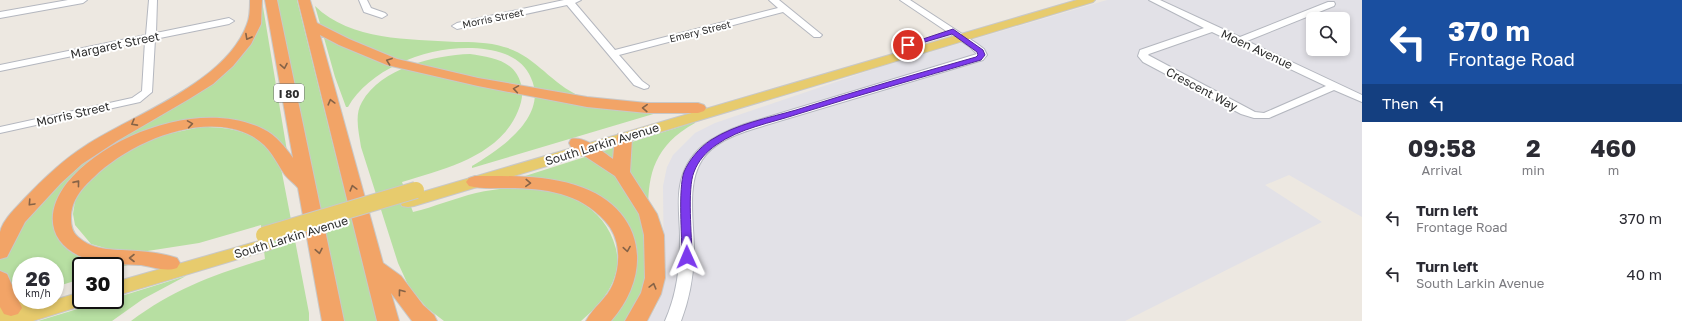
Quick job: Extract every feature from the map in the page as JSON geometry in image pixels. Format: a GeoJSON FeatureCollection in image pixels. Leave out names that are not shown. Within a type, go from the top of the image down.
{"type":"FeatureCollection","features":[{"type":"Feature","properties":{"kind":"highway"},"geometry":{"type":"LineString","coordinates":[[0,252],[19,217],[60,173],[73,162],[110,137],[184,96],[209,79],[228,62],[244,44],[250,33],[256,13],[256,0]]}},
{"type":"Feature","properties":{"kind":"highway","name":"I 80"},"geometry":{"type":"LineString","coordinates":[[271,0],[333,321]]}},
{"type":"Feature","properties":{"kind":"highway"},"geometry":{"type":"LineString","coordinates":[[304,0],[388,321]]}},
{"type":"Feature","properties":{"kind":"highway"},"geometry":{"type":"LineString","coordinates":[[311,25],[344,42],[392,62],[478,82],[587,102],[630,107],[698,108]]}},
{"type":"Feature","properties":{"kind":"highway"},"geometry":{"type":"LineString","coordinates":[[170,263],[140,258],[103,256],[85,251],[72,242],[64,233],[61,221],[62,207],[72,189],[86,172],[98,162],[125,145],[150,134],[179,126],[213,123],[235,125],[257,132],[265,138],[285,158],[291,171],[306,185]]}},
{"type":"Feature","properties":{"kind":"highway"},"geometry":{"type":"LineString","coordinates":[[621,172],[624,138]]}},
{"type":"Feature","properties":{"kind":"highway"},"geometry":{"type":"LineString","coordinates":[[582,146],[621,172],[648,214],[654,235],[655,278],[651,294],[636,321]]}},
{"type":"Feature","properties":{"kind":"highway"},"geometry":{"type":"LineString","coordinates":[[475,182],[530,183],[564,188],[596,202],[610,214],[618,225],[625,240],[628,254],[627,272],[622,287],[614,302],[605,314],[597,321]]}},
{"type":"Feature","properties":{"kind":"highway"},"geometry":{"type":"LineString","coordinates":[[374,266],[394,282],[416,311],[426,321]]}},
{"type":"Feature","properties":{"kind":"highway"},"geometry":{"type":"LineString","coordinates":[[0,279],[7,314]]}},
{"type":"Feature","properties":{"kind":"main road","name":"South Larkin Avenue"},"geometry":{"type":"LineString","coordinates":[[124,286],[265,240],[412,196],[582,146],[624,138],[958,35],[1060,0]]}},
{"type":"Feature","properties":{"kind":"main road","name":"South Larkin Avenue"},"geometry":{"type":"LineString","coordinates":[[412,196],[475,182],[698,108],[1089,0]]}},
{"type":"Feature","properties":{"kind":"main road","name":"South Larkin Avenue"},"geometry":{"type":"LineString","coordinates":[[124,276],[170,263],[265,240]]}},
{"type":"Feature","properties":{"kind":"main road"},"geometry":{"type":"LineString","coordinates":[[7,314],[72,301]]}},
{"type":"Feature","properties":{"kind":"main road"},"geometry":{"type":"LineString","coordinates":[[7,314],[20,309]]}},
{"type":"Feature","properties":{"kind":"street"},"geometry":{"type":"LineString","coordinates":[[0,15],[83,0]]}},
{"type":"Feature","properties":{"kind":"street"},"geometry":{"type":"LineString","coordinates":[[150,38],[153,0]]}},
{"type":"Feature","properties":{"kind":"street"},"geometry":{"type":"LineString","coordinates":[[363,0],[367,10],[382,15]]}},
{"type":"Feature","properties":{"kind":"street"},"geometry":{"type":"LineString","coordinates":[[773,0],[817,35]]}},
{"type":"Feature","properties":{"kind":"street"},"geometry":{"type":"LineString","coordinates":[[673,321],[679,307],[687,275],[686,187],[689,173],[700,154],[710,145],[722,137],[752,126],[873,88],[978,58],[982,55],[981,51],[904,0]]}},
{"type":"Feature","properties":{"kind":"street","name":"Moen Avenue"},"geometry":{"type":"LineString","coordinates":[[1153,0],[1362,99]]}},
{"type":"Feature","properties":{"kind":"street"},"geometry":{"type":"LineString","coordinates":[[571,1],[638,83],[644,86]]}},
{"type":"Feature","properties":{"kind":"street","name":"Morris Street"},"geometry":{"type":"LineString","coordinates":[[457,26],[571,1]]}},
{"type":"Feature","properties":{"kind":"street"},"geometry":{"type":"LineString","coordinates":[[1239,40],[1331,4]]}},
{"type":"Feature","properties":{"kind":"street","name":"Emery Street"},"geometry":{"type":"LineString","coordinates":[[614,53],[785,9]]}},
{"type":"Feature","properties":{"kind":"street","name":"Margaret Street"},"geometry":{"type":"LineString","coordinates":[[0,68],[229,21]]}},
{"type":"Feature","properties":{"kind":"street","name":"Crescent Way"},"geometry":{"type":"LineString","coordinates":[[1213,28],[1144,52],[1143,56],[1147,60],[1245,112],[1254,115],[1265,116],[1334,86]]}},
{"type":"Feature","properties":{"kind":"street","name":"Morris Street"},"geometry":{"type":"LineString","coordinates":[[0,130],[136,100],[146,92],[150,38]]}},
{"type":"Feature","properties":{"kind":"shaded area"},"geometry":{"type":"Polygon","coordinates":[[[1107,0],[1362,0],[1362,217],[1289,175],[1265,185],[1322,222],[1125,321],[648,321],[658,304],[664,281],[663,186],[667,167],[673,155],[695,133],[715,123],[877,68],[1107,0]]]}},
{"type":"Feature","properties":{"kind":"green space"},"geometry":{"type":"Polygon","coordinates":[[[277,0],[297,0],[377,321],[342,321],[277,0]]]}},
{"type":"Feature","properties":{"kind":"green space"},"geometry":{"type":"Polygon","coordinates":[[[260,1],[262,1],[287,151],[279,141],[209,120],[106,153],[55,229],[60,241],[70,249],[103,257],[72,257],[72,282],[64,284],[64,257],[12,257],[12,301],[0,304],[0,241],[72,168],[230,66],[260,1]]]}},
{"type":"Feature","properties":{"kind":"green space"},"geometry":{"type":"Polygon","coordinates":[[[315,6],[329,17],[346,26],[381,36],[400,39],[492,44],[504,47],[525,56],[560,84],[580,96],[660,112],[472,168],[472,166],[507,141],[518,131],[527,119],[533,106],[535,92],[531,78],[524,66],[505,54],[485,49],[463,48],[440,50],[418,56],[396,65],[377,76],[360,90],[348,107],[346,107],[335,77],[315,6]]]}},
{"type":"Feature","properties":{"kind":"green space"},"geometry":{"type":"Polygon","coordinates":[[[470,54],[493,58],[512,68],[517,74],[522,89],[522,96],[518,111],[509,127],[498,140],[484,150],[452,166],[402,182],[413,212],[468,195],[496,189],[539,189],[560,194],[579,201],[595,213],[608,229],[616,249],[617,260],[614,280],[609,290],[589,314],[581,321],[444,321],[427,308],[409,287],[398,263],[361,147],[358,124],[358,113],[360,107],[371,90],[382,80],[395,72],[441,57],[470,54]]]}},
{"type":"Feature","properties":{"kind":"green space"},"geometry":{"type":"Polygon","coordinates":[[[695,122],[674,138],[660,154],[653,172],[649,190],[648,276],[643,292],[629,321],[606,321],[621,304],[620,218],[522,177],[695,122]]]}},
{"type":"Feature","properties":{"kind":"green space"},"geometry":{"type":"Polygon","coordinates":[[[201,127],[222,128],[242,132],[252,136],[268,148],[276,158],[282,173],[309,313],[309,321],[131,321],[179,291],[212,277],[265,259],[261,225],[199,243],[141,252],[112,250],[91,244],[75,225],[73,214],[75,201],[80,190],[110,160],[158,136],[201,127]]]}},
{"type":"Feature","properties":{"kind":"green space"},"geometry":{"type":"Polygon","coordinates":[[[124,262],[127,263],[128,265],[124,266],[124,262]]]}},
{"type":"Feature","properties":{"kind":"green space"},"geometry":{"type":"Polygon","coordinates":[[[186,276],[143,299],[112,321],[38,321],[77,309],[124,309],[124,295],[186,276]]]}},
{"type":"Feature","properties":{"kind":"route"},"geometry":{"type":"LineString","coordinates":[[687,257],[686,187],[689,173],[694,161],[714,142],[732,133],[752,126],[873,88],[978,58],[982,55],[981,51],[953,31],[908,45]]}}]}
